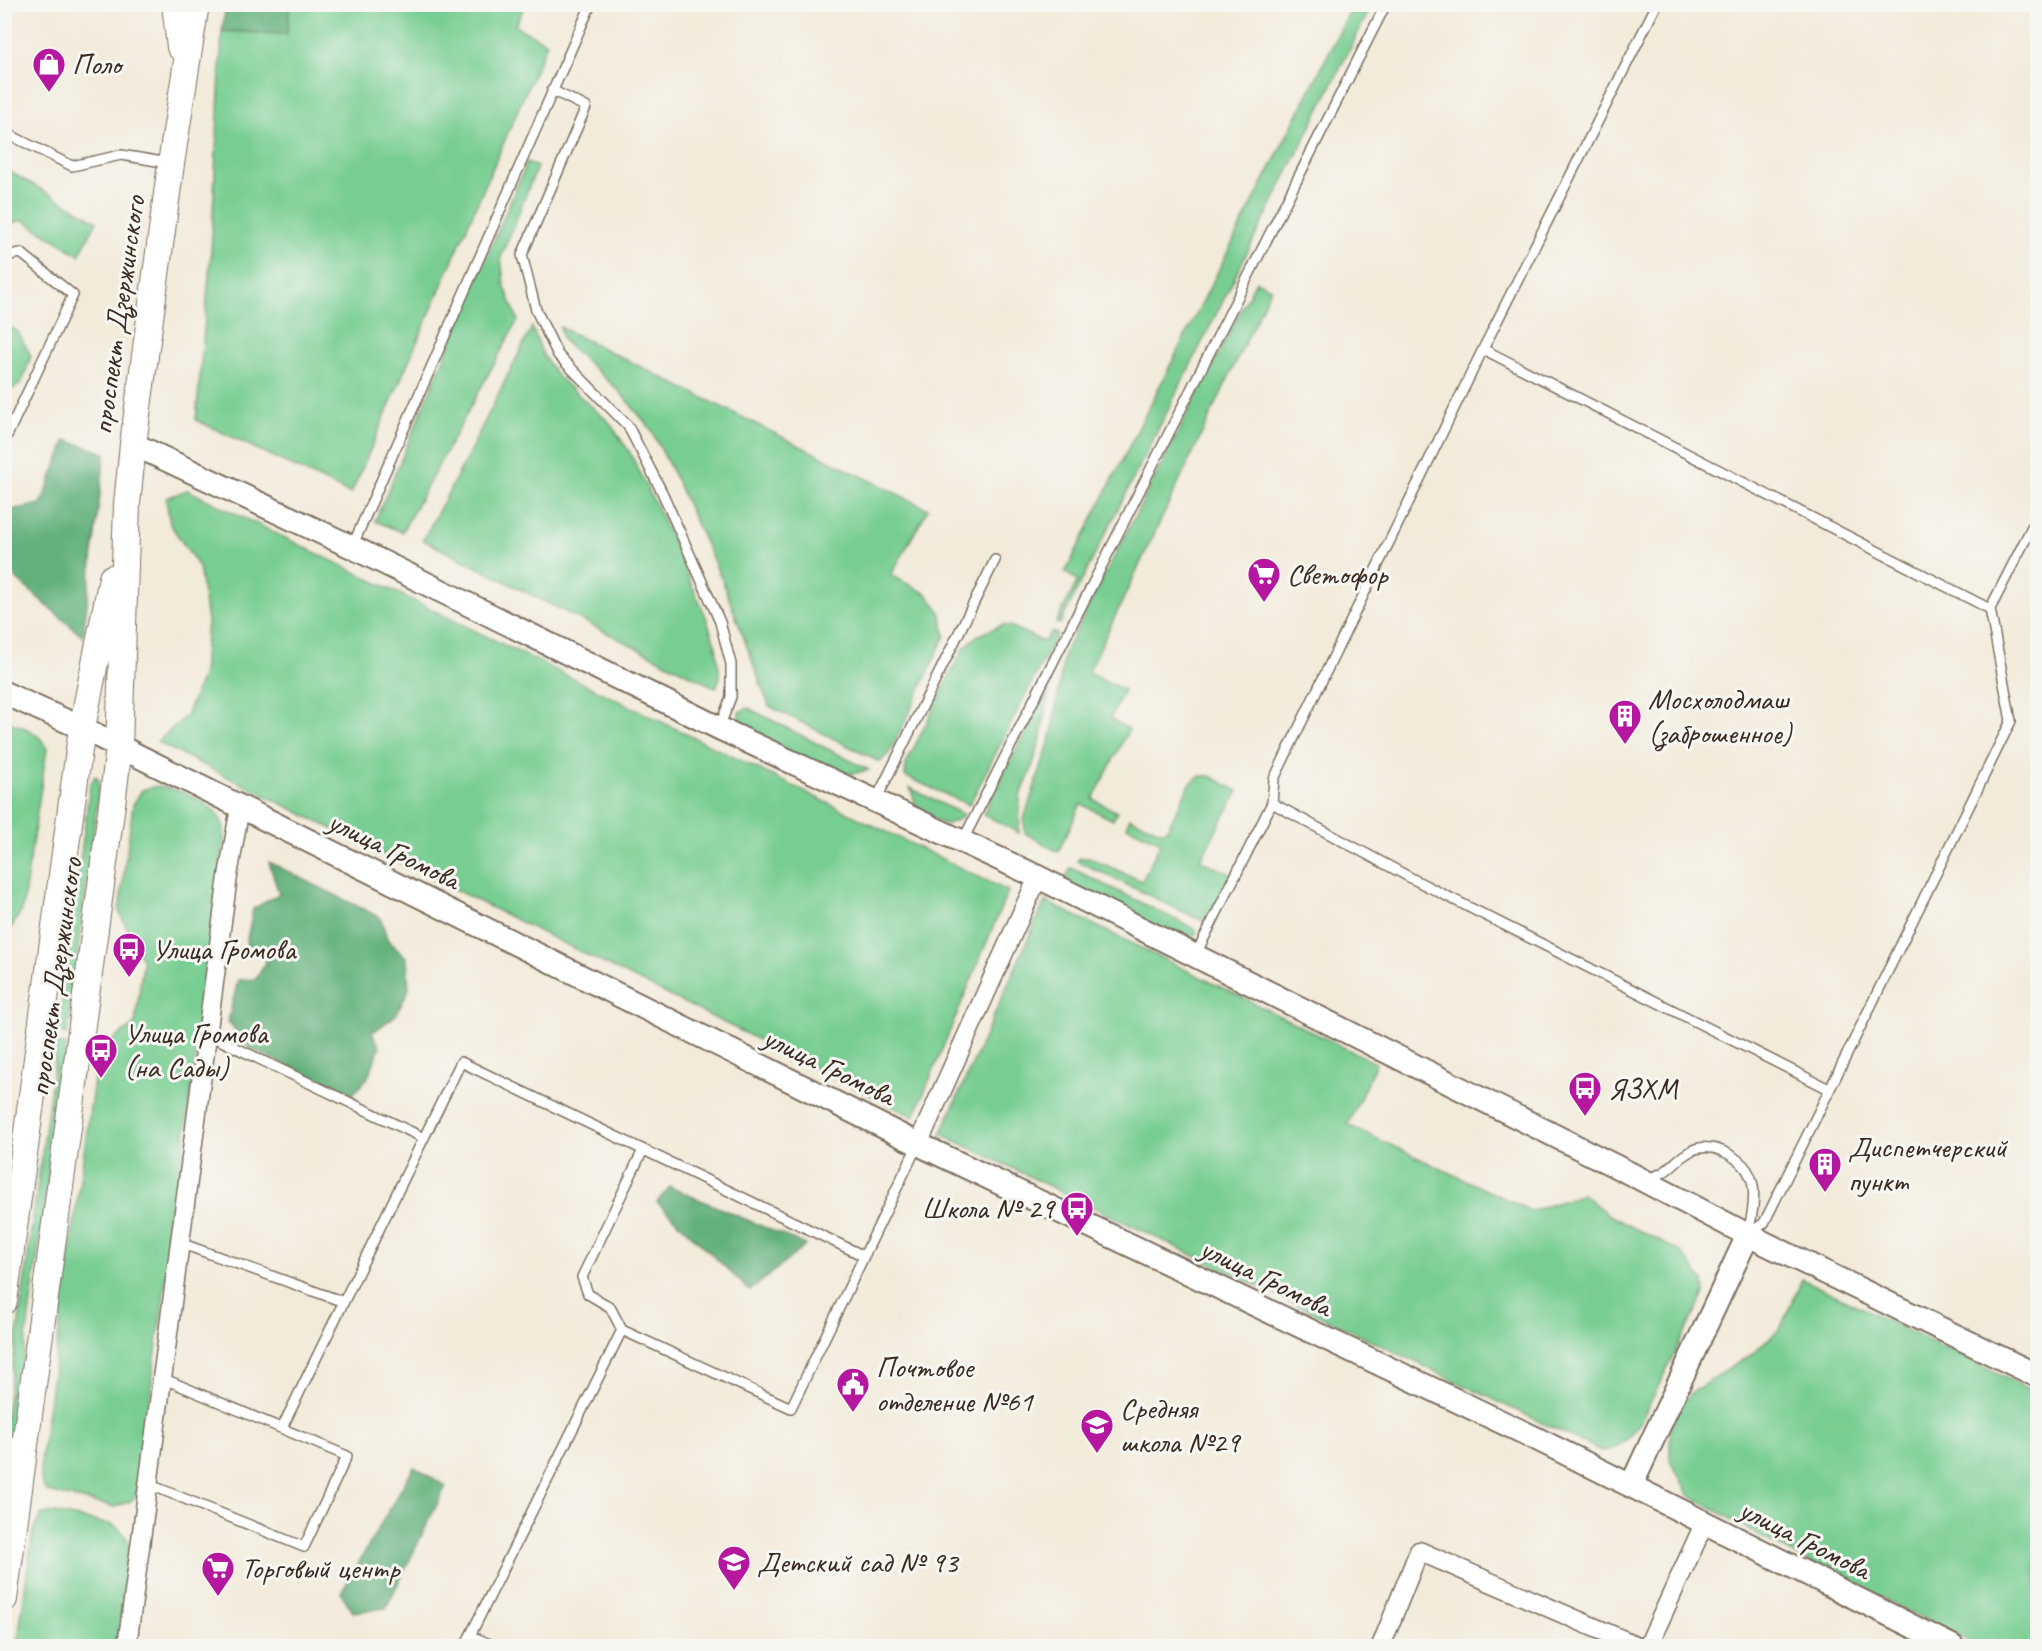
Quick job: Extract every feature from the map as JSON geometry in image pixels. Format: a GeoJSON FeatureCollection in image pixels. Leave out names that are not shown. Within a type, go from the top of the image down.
{"type":"FeatureCollection","features":[{"type":"Feature","properties":{"kind":"main road"},"geometry":{"type":"LineString","coordinates":[[175,4],[180,39],[180,86],[175,135]]}},
{"type":"Feature","properties":{"kind":"main road"},"geometry":{"type":"LineString","coordinates":[[175,135],[196,4]]}},
{"type":"Feature","properties":{"kind":"main road","name":"проспект Дзержинского"},"geometry":{"type":"LineString","coordinates":[[4,1301],[82,728],[127,504],[175,135]]}},
{"type":"Feature","properties":{"kind":"main road","name":"проспект Дзержинского"},"geometry":{"type":"LineString","coordinates":[[4,1599],[119,747],[127,504]]}},
{"type":"Feature","properties":{"kind":"street"},"geometry":{"type":"LineString","coordinates":[[134,444],[352,547],[719,728],[1038,877],[1749,1235],[2037,1376]]}},
{"type":"Feature","properties":{"kind":"street","name":"улица Громова"},"geometry":{"type":"LineString","coordinates":[[4,693],[82,728],[918,1144],[1535,1438],[1952,1647]]}},
{"type":"Feature","properties":{"kind":"street"},"geometry":{"type":"LineString","coordinates":[[127,1647],[228,876],[240,807]]}},
{"type":"Feature","properties":{"kind":"street"},"geometry":{"type":"LineString","coordinates":[[918,1144],[1038,877]]}},
{"type":"Feature","properties":{"kind":"street"},"geometry":{"type":"LineString","coordinates":[[1631,1486],[1749,1235]]}},
{"type":"Feature","properties":{"kind":"street"},"geometry":{"type":"LineString","coordinates":[[1648,1647],[1705,1522]]}},
{"type":"Feature","properties":{"kind":"street"},"geometry":{"type":"LineString","coordinates":[[1381,1647],[1419,1551],[1636,1647]]}},
{"type":"Feature","properties":{"kind":"lane"},"geometry":{"type":"LineString","coordinates":[[352,547],[591,4]]}},
{"type":"Feature","properties":{"kind":"lane"},"geometry":{"type":"LineString","coordinates":[[962,842],[1386,4]]}},
{"type":"Feature","properties":{"kind":"lane"},"geometry":{"type":"LineString","coordinates":[[1194,957],[1272,803],[1274,779],[1483,349],[1657,4]]}},
{"type":"Feature","properties":{"kind":"lane"},"geometry":{"type":"LineString","coordinates":[[552,90],[586,107],[522,255],[536,310],[558,355],[628,426],[662,492],[720,622],[731,664],[731,697],[719,728]]}},
{"type":"Feature","properties":{"kind":"lane"},"geometry":{"type":"LineString","coordinates":[[4,132],[72,166],[121,155],[171,164]]}},
{"type":"Feature","properties":{"kind":"lane"},"geometry":{"type":"LineString","coordinates":[[4,256],[21,253],[73,295],[9,421],[4,442]]}},
{"type":"Feature","properties":{"kind":"lane"},"geometry":{"type":"LineString","coordinates":[[1483,349],[1990,609]]}},
{"type":"Feature","properties":{"kind":"lane"},"geometry":{"type":"LineString","coordinates":[[1749,1235],[1764,1223],[2011,721],[1990,609],[2037,515]]}},
{"type":"Feature","properties":{"kind":"lane"},"geometry":{"type":"LineString","coordinates":[[875,802],[995,560]]}},
{"type":"Feature","properties":{"kind":"lane"},"geometry":{"type":"LineString","coordinates":[[1272,803],[1411,878],[1829,1089]]}},
{"type":"Feature","properties":{"kind":"lane"},"geometry":{"type":"LineString","coordinates":[[207,1034],[424,1138]]}},
{"type":"Feature","properties":{"kind":"lane"},"geometry":{"type":"LineString","coordinates":[[282,1428],[461,1062],[864,1256]]}},
{"type":"Feature","properties":{"kind":"lane"},"geometry":{"type":"LineString","coordinates":[[644,1150],[582,1277],[588,1294],[610,1307],[622,1330],[791,1408],[918,1144]]}},
{"type":"Feature","properties":{"kind":"lane"},"geometry":{"type":"LineString","coordinates":[[1641,1179],[1658,1176],[1671,1169],[1684,1155],[1703,1147],[1719,1149],[1730,1154],[1739,1160],[1753,1180],[1754,1203],[1749,1235]]}},
{"type":"Feature","properties":{"kind":"lane"},"geometry":{"type":"LineString","coordinates":[[180,1243],[344,1302]]}},
{"type":"Feature","properties":{"kind":"lane"},"geometry":{"type":"LineString","coordinates":[[465,1647],[622,1330]]}},
{"type":"Feature","properties":{"kind":"lane"},"geometry":{"type":"LineString","coordinates":[[148,1484],[304,1547],[347,1456],[162,1377]]}},
{"type":"Feature","properties":{"kind":"lane"},"geometry":{"type":"LineString","coordinates":[[471,1636],[494,1647]]}},
{"type":"Feature","properties":{"kind":"green space"},"geometry":{"type":"Polygon","coordinates":[[[226,5],[290,5],[287,34],[222,31],[226,5]]]}},
{"type":"Feature","properties":{"kind":"green space"},"geometry":{"type":"Polygon","coordinates":[[[290,5],[525,5],[515,26],[547,43],[351,494],[196,420],[211,253],[222,31],[286,34],[290,5]]]}},
{"type":"Feature","properties":{"kind":"green space"},"geometry":{"type":"Polygon","coordinates":[[[1353,5],[1372,5],[1060,624],[1056,623],[1078,580],[1065,573],[1353,5]]]}},
{"type":"Feature","properties":{"kind":"green space"},"geometry":{"type":"Polygon","coordinates":[[[527,162],[537,167],[501,257],[504,285],[518,320],[402,532],[375,521],[527,162]]]}},
{"type":"Feature","properties":{"kind":"green space"},"geometry":{"type":"Polygon","coordinates":[[[5,169],[97,221],[79,255],[23,220],[13,223],[5,230],[5,169]]]}},
{"type":"Feature","properties":{"kind":"green space"},"geometry":{"type":"Polygon","coordinates":[[[1256,281],[1271,288],[1089,671],[1124,690],[1110,719],[1129,729],[1093,799],[1117,812],[1113,820],[1081,804],[1058,852],[1025,833],[1024,819],[1052,734],[1064,654],[1256,281]]]}},
{"type":"Feature","properties":{"kind":"green space"},"geometry":{"type":"Polygon","coordinates":[[[5,324],[18,332],[31,356],[22,382],[5,395],[5,324]]]}},
{"type":"Feature","properties":{"kind":"green space"},"geometry":{"type":"Polygon","coordinates":[[[532,327],[543,355],[557,376],[609,422],[630,453],[706,617],[716,647],[720,677],[716,688],[423,540],[532,327]]]}},
{"type":"Feature","properties":{"kind":"green space"},"geometry":{"type":"Polygon","coordinates":[[[560,327],[928,509],[891,575],[927,594],[940,611],[945,636],[901,730],[889,753],[880,762],[769,706],[723,582],[650,428],[618,390],[563,340],[560,327]]]}},
{"type":"Feature","properties":{"kind":"green space"},"geometry":{"type":"Polygon","coordinates":[[[66,440],[105,453],[83,637],[5,569],[5,511],[41,504],[66,440]]]}},
{"type":"Feature","properties":{"kind":"green space"},"geometry":{"type":"Polygon","coordinates":[[[187,490],[1008,891],[914,1117],[157,742],[186,716],[203,674],[207,621],[199,567],[170,524],[166,498],[187,490]]]}},
{"type":"Feature","properties":{"kind":"green space"},"geometry":{"type":"Polygon","coordinates":[[[1002,625],[1012,627],[1044,642],[1051,632],[1057,634],[969,805],[905,776],[906,764],[963,649],[977,636],[1002,625]]]}},
{"type":"Feature","properties":{"kind":"green space"},"geometry":{"type":"Polygon","coordinates":[[[1050,684],[1041,737],[1030,774],[1020,796],[1019,833],[983,814],[1050,684]]]}},
{"type":"Feature","properties":{"kind":"green space"},"geometry":{"type":"Polygon","coordinates":[[[748,708],[869,770],[840,774],[749,736],[739,721],[739,712],[748,708]]]}},
{"type":"Feature","properties":{"kind":"green space"},"geometry":{"type":"Polygon","coordinates":[[[5,722],[29,730],[44,742],[47,748],[22,910],[5,938],[5,722]]]}},
{"type":"Feature","properties":{"kind":"green space"},"geometry":{"type":"Polygon","coordinates":[[[95,776],[98,778],[99,788],[67,1034],[58,1032],[90,785],[95,776]]]}},
{"type":"Feature","properties":{"kind":"green space"},"geometry":{"type":"Polygon","coordinates":[[[1200,776],[1210,776],[1238,791],[1200,860],[1231,874],[1205,922],[1077,861],[1080,858],[1090,858],[1142,881],[1161,842],[1126,826],[1130,818],[1166,831],[1191,782],[1200,776]]]}},
{"type":"Feature","properties":{"kind":"green space"},"geometry":{"type":"Polygon","coordinates":[[[156,786],[176,790],[207,804],[221,820],[224,838],[137,1493],[131,1501],[114,1507],[48,1492],[42,1485],[40,1468],[98,1051],[135,1024],[143,962],[119,911],[133,805],[142,790],[156,786]]]}},
{"type":"Feature","properties":{"kind":"green space"},"geometry":{"type":"Polygon","coordinates":[[[910,788],[964,815],[945,825],[918,810],[910,788]]]}},
{"type":"Feature","properties":{"kind":"green space"},"geometry":{"type":"Polygon","coordinates":[[[269,862],[381,918],[387,939],[407,958],[409,989],[396,1015],[372,1033],[380,1047],[368,1077],[352,1095],[249,1048],[228,1021],[238,980],[256,979],[267,961],[246,944],[253,909],[279,894],[269,862]]]}},
{"type":"Feature","properties":{"kind":"green space"},"geometry":{"type":"Polygon","coordinates":[[[1071,868],[1197,930],[1189,948],[1068,884],[1067,875],[1071,868]]]}},
{"type":"Feature","properties":{"kind":"green space"},"geometry":{"type":"Polygon","coordinates":[[[1045,901],[1376,1063],[1348,1125],[1531,1211],[1583,1194],[1607,1214],[1681,1252],[1704,1282],[1705,1292],[1640,1423],[1628,1438],[1614,1448],[1601,1451],[941,1134],[1045,901]]]}},
{"type":"Feature","properties":{"kind":"green space"},"geometry":{"type":"Polygon","coordinates":[[[57,1043],[66,1045],[5,1494],[5,1423],[57,1043]]]}},
{"type":"Feature","properties":{"kind":"green space"},"geometry":{"type":"Polygon","coordinates":[[[670,1187],[806,1245],[750,1291],[657,1202],[670,1187]]]}},
{"type":"Feature","properties":{"kind":"green space"},"geometry":{"type":"Polygon","coordinates":[[[1802,1279],[2037,1393],[2037,1646],[1979,1646],[1791,1553],[1689,1495],[1670,1460],[1670,1429],[1682,1403],[1695,1390],[1751,1355],[1780,1329],[1802,1279]]]}},
{"type":"Feature","properties":{"kind":"green space"},"geometry":{"type":"Polygon","coordinates":[[[414,1467],[446,1486],[386,1608],[353,1612],[341,1593],[414,1467]]]}},
{"type":"Feature","properties":{"kind":"green space"},"geometry":{"type":"Polygon","coordinates":[[[54,1513],[113,1525],[122,1532],[127,1541],[130,1548],[116,1646],[17,1646],[33,1531],[42,1514],[54,1513]]]}},
{"type":"Feature","properties":{"kind":"place","name":"Поло"},"geometry":{"type":"Point","coordinates":[49,93]}},
{"type":"Feature","properties":{"kind":"place","name":"Светофор"},"geometry":{"type":"Point","coordinates":[1264,603]}},
{"type":"Feature","properties":{"kind":"place","name":"Мосхолодмаш (заброшенное)"},"geometry":{"type":"Point","coordinates":[1625,745]}},
{"type":"Feature","properties":{"kind":"place","name":"Улица Громова"},"geometry":{"type":"Point","coordinates":[129,978]}},
{"type":"Feature","properties":{"kind":"place","name":"Улица Громова (на Сады)"},"geometry":{"type":"Point","coordinates":[101,1079]}},
{"type":"Feature","properties":{"kind":"place","name":"ЯЗХМ"},"geometry":{"type":"Point","coordinates":[1585,1117]}},
{"type":"Feature","properties":{"kind":"place","name":"Диспетчерский пункт"},"geometry":{"type":"Point","coordinates":[1825,1193]}},
{"type":"Feature","properties":{"kind":"place","name":"Школа № 29"},"geometry":{"type":"Point","coordinates":[1077,1237]}},
{"type":"Feature","properties":{"kind":"place","name":"Почтовое отделение №61"},"geometry":{"type":"Point","coordinates":[853,1413]}},
{"type":"Feature","properties":{"kind":"place","name":"Средняя школа №29"},"geometry":{"type":"Point","coordinates":[1097,1454]}},
{"type":"Feature","properties":{"kind":"place","name":"Детский сад № 93"},"geometry":{"type":"Point","coordinates":[734,1591]}},
{"type":"Feature","properties":{"kind":"place","name":"Торговый центр"},"geometry":{"type":"Point","coordinates":[218,1597]}}]}
